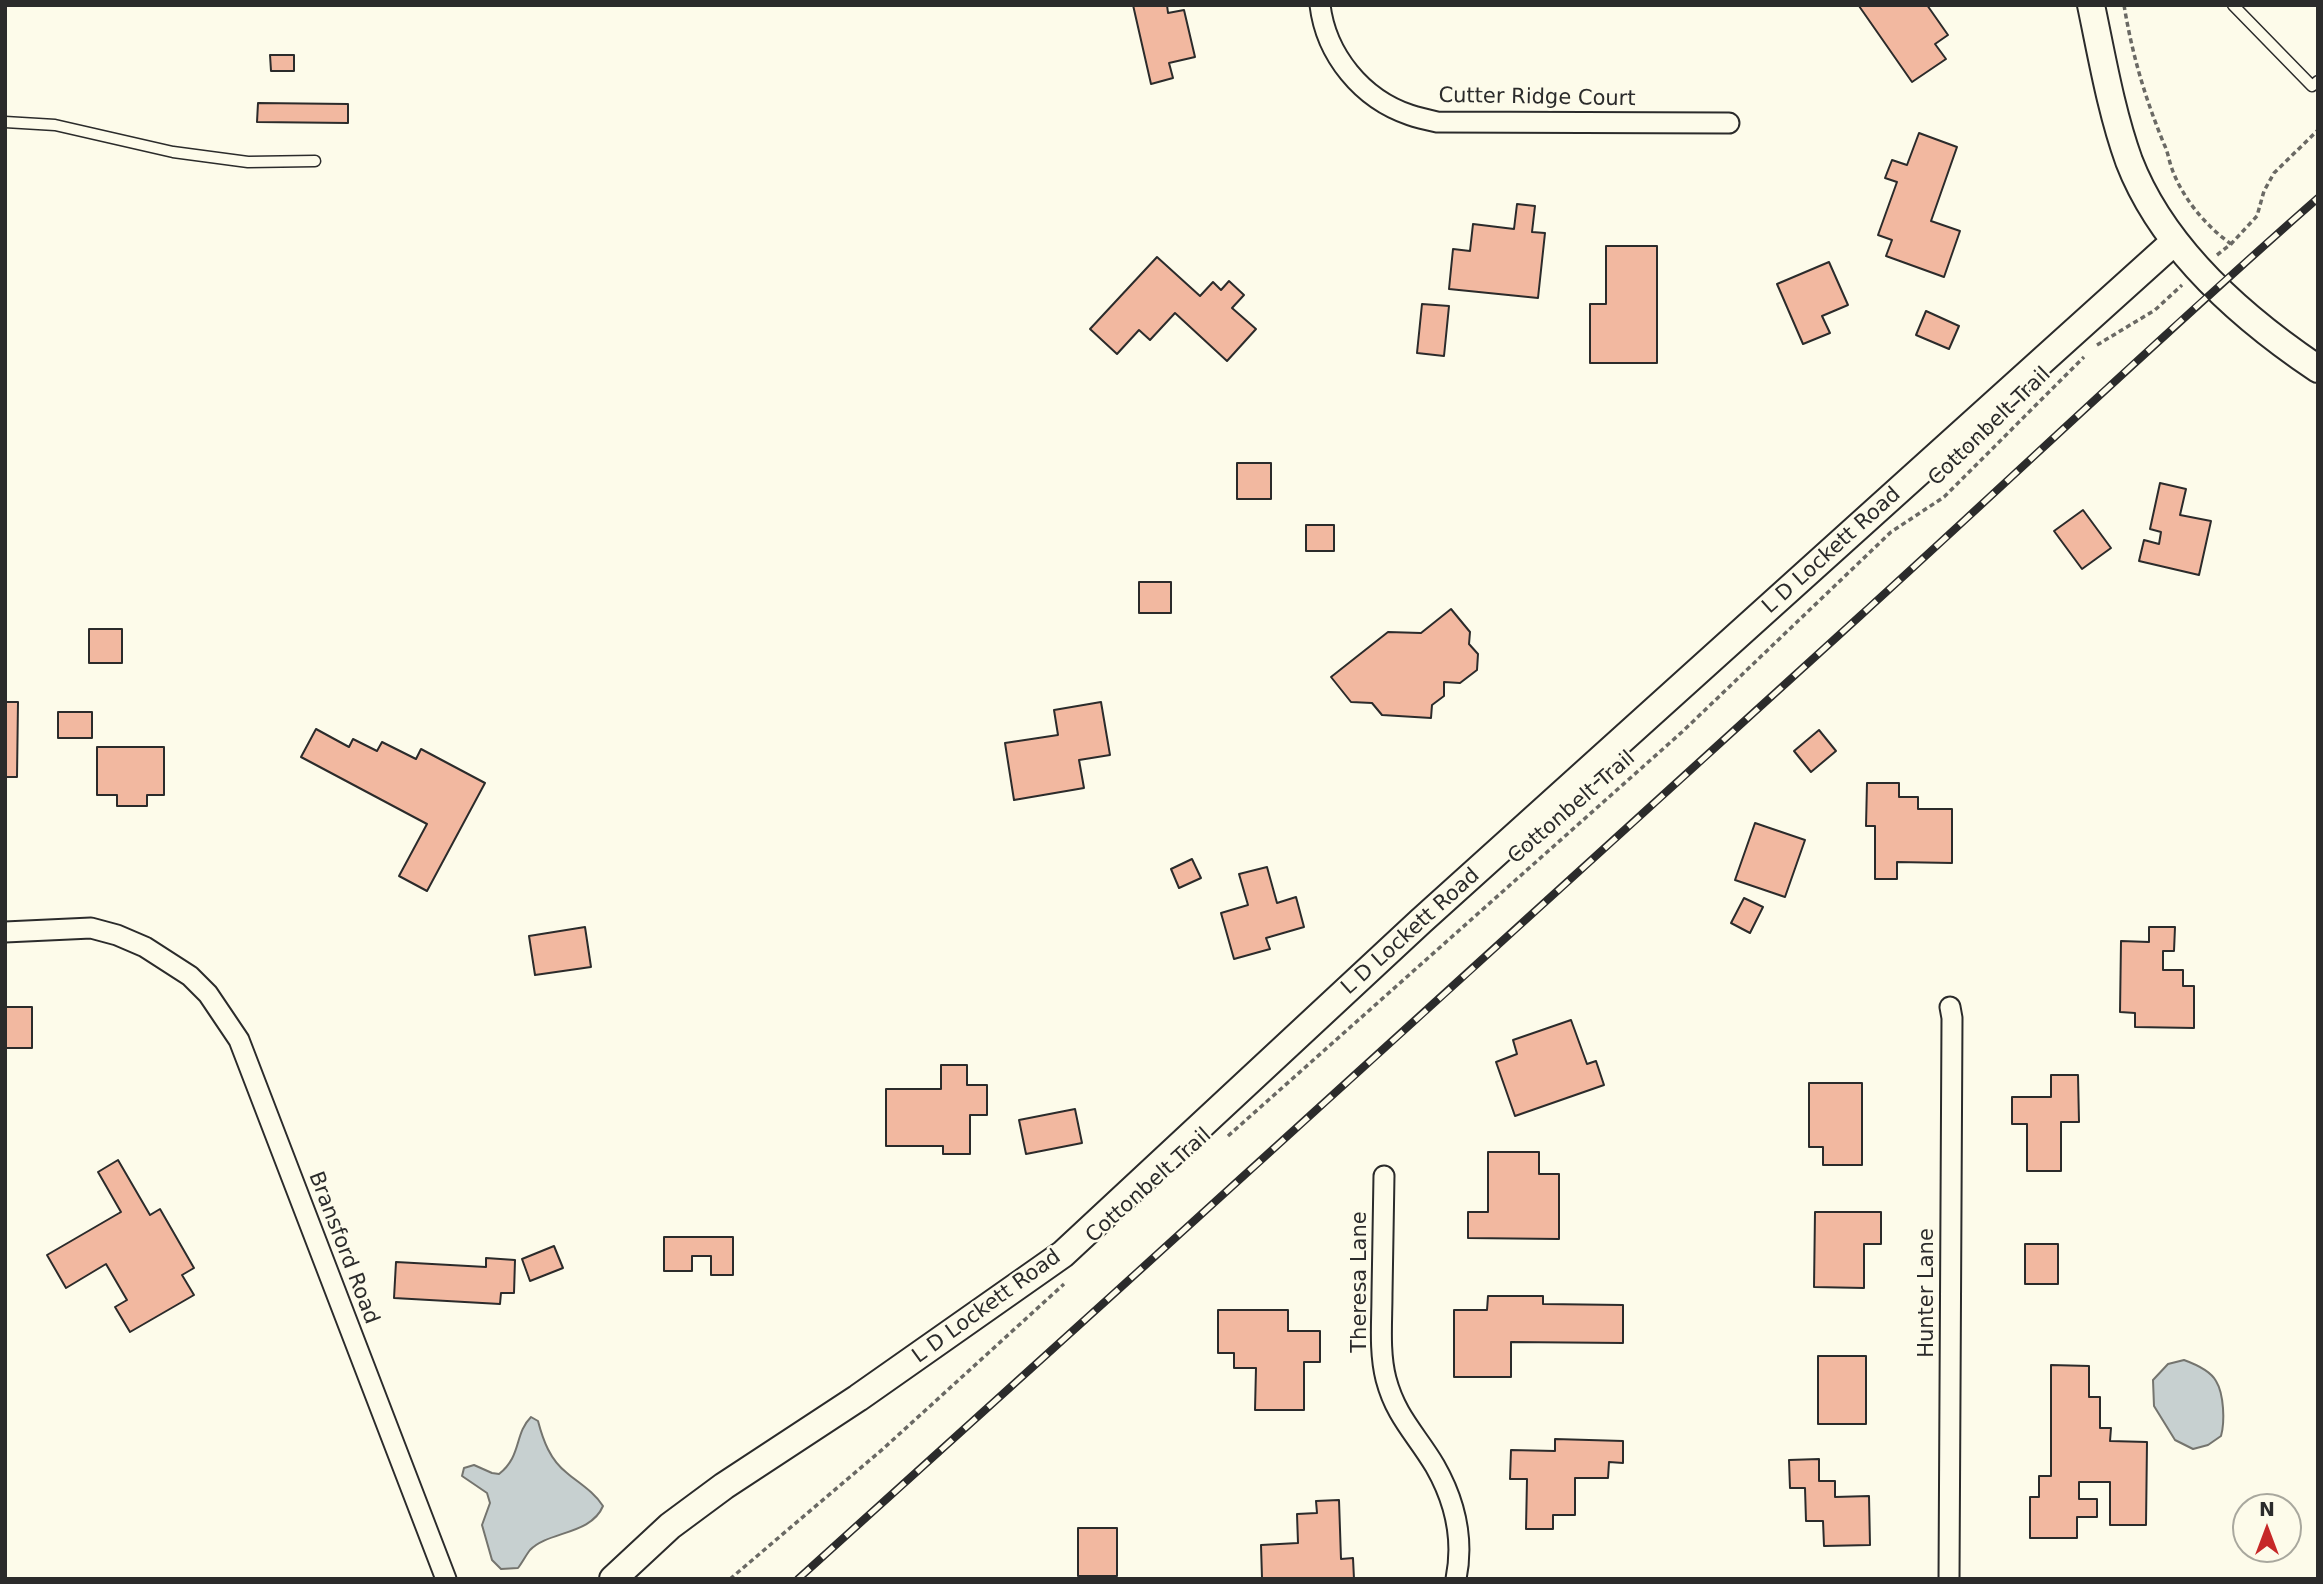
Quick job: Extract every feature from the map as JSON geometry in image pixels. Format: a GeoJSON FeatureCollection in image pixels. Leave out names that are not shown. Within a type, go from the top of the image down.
{"type":"FeatureCollection","features":[{"type":"Feature","properties":{"kind":"main road"},"geometry":{"type":"LineString","coordinates":[[2091,5],[2115,113],[2130,163],[2153,210],[2175,241],[2217,287],[2277,341],[2318,369]]}},
{"type":"Feature","properties":{"kind":"main road","name":"L D Lockett Road"},"geometry":{"type":"LineString","coordinates":[[613,1579],[670,1526],[724,1486],[858,1398],[1063,1254],[1421,921],[2175,241]]}},
{"type":"Feature","properties":{"kind":"street","name":"Cutter Ridge Court"},"geometry":{"type":"LineString","coordinates":[[1320,5],[1322,26],[1332,50],[1350,76],[1381,102],[1409,115],[1437,122],[1729,123]]}},
{"type":"Feature","properties":{"kind":"street","name":"Bransford Road"},"geometry":{"type":"LineString","coordinates":[[5,932],[91,928],[117,935],[145,947],[190,976],[208,994],[239,1040],[446,1579]]}},
{"type":"Feature","properties":{"kind":"street","name":"Hunter Lane"},"geometry":{"type":"LineString","coordinates":[[1949,1579],[1950,1007]]}},
{"type":"Feature","properties":{"kind":"street","name":"Theresa Lane"},"geometry":{"type":"LineString","coordinates":[[1384,1176],[1381,1329],[1385,1376],[1396,1408],[1435,1467],[1456,1517],[1460,1557],[1456,1579]]}},
{"type":"Feature","properties":{"kind":"lane"},"geometry":{"type":"LineString","coordinates":[[2232,5],[2312,86],[2318,81]]}},
{"type":"Feature","properties":{"kind":"lane"},"geometry":{"type":"LineString","coordinates":[[5,122],[55,125],[173,152],[248,162],[314,161]]}},
{"type":"Feature","properties":{"kind":"path"},"geometry":{"type":"LineString","coordinates":[[2124,5],[2141,83],[2173,171],[2200,215],[2215,233],[2231,244]]}},
{"type":"Feature","properties":{"kind":"path"},"geometry":{"type":"LineString","coordinates":[[2096,345],[2155,310],[2199,268],[2231,244],[2257,216],[2264,191],[2274,173],[2318,130]]}},
{"type":"Feature","properties":{"kind":"path","name":"Cottonbelt Trail"},"geometry":{"type":"LineString","coordinates":[[1224,1139],[1682,732],[1891,532],[1944,497],[2088,354]]}},
{"type":"Feature","properties":{"kind":"path"},"geometry":{"type":"LineString","coordinates":[[730,1579],[884,1448],[1070,1279]]}},
{"type":"Feature","properties":{"kind":"shaded area"},"geometry":{"type":"Polygon","coordinates":[[[2184,1360],[2202,1368],[2213,1377],[2221,1393],[2223,1408],[2221,1436],[2208,1445],[2193,1449],[2175,1440],[2154,1406],[2153,1380],[2168,1364],[2184,1360]]]}},
{"type":"Feature","properties":{"kind":"shaded area"},"geometry":{"type":"Polygon","coordinates":[[[531,1417],[538,1421],[556,1462],[603,1506],[597,1515],[579,1528],[538,1544],[530,1550],[518,1568],[501,1569],[492,1560],[482,1525],[490,1503],[487,1493],[462,1476],[464,1468],[474,1465],[499,1474],[515,1453],[522,1431],[531,1417]]]}},
{"type":"Feature","properties":{"kind":"building"},"geometry":{"type":"Polygon","coordinates":[[[1133,5],[1167,5],[1168,13],[1184,10],[1195,57],[1169,63],[1173,78],[1151,84],[1133,5]]]}},
{"type":"Feature","properties":{"kind":"building"},"geometry":{"type":"Polygon","coordinates":[[[1927,5],[1948,35],[1935,44],[1946,59],[1912,82],[1859,6],[1927,5]]]}},
{"type":"Feature","properties":{"kind":"building"},"geometry":{"type":"Polygon","coordinates":[[[270,55],[294,55],[294,71],[271,71],[270,55]]]}},
{"type":"Feature","properties":{"kind":"building"},"geometry":{"type":"Polygon","coordinates":[[[258,103],[348,104],[348,123],[257,122],[258,103]]]}},
{"type":"Feature","properties":{"kind":"building"},"geometry":{"type":"Polygon","coordinates":[[[1919,133],[1957,147],[1931,221],[1960,231],[1944,277],[1886,256],[1892,240],[1878,235],[1897,182],[1885,178],[1892,160],[1907,165],[1919,133]]]}},
{"type":"Feature","properties":{"kind":"building"},"geometry":{"type":"Polygon","coordinates":[[[1517,204],[1535,206],[1532,232],[1545,233],[1538,298],[1449,289],[1453,249],[1470,251],[1473,224],[1514,229],[1517,204]]]}},
{"type":"Feature","properties":{"kind":"building"},"geometry":{"type":"Polygon","coordinates":[[[1606,246],[1657,246],[1657,363],[1590,363],[1590,304],[1606,304],[1606,246]]]}},
{"type":"Feature","properties":{"kind":"building"},"geometry":{"type":"Polygon","coordinates":[[[1157,257],[1200,296],[1213,282],[1221,290],[1229,281],[1244,295],[1232,308],[1256,329],[1227,361],[1175,313],[1150,340],[1139,330],[1117,354],[1090,329],[1157,257]]]}},
{"type":"Feature","properties":{"kind":"building"},"geometry":{"type":"Polygon","coordinates":[[[1829,262],[1848,305],[1822,316],[1830,333],[1803,344],[1777,284],[1829,262]]]}},
{"type":"Feature","properties":{"kind":"building"},"geometry":{"type":"Polygon","coordinates":[[[1422,304],[1449,306],[1444,356],[1417,353],[1422,304]]]}},
{"type":"Feature","properties":{"kind":"building"},"geometry":{"type":"Polygon","coordinates":[[[1926,311],[1959,326],[1949,349],[1916,335],[1926,311]]]}},
{"type":"Feature","properties":{"kind":"building"},"geometry":{"type":"Polygon","coordinates":[[[1237,463],[1271,463],[1271,499],[1237,499],[1237,463]]]}},
{"type":"Feature","properties":{"kind":"building"},"geometry":{"type":"Polygon","coordinates":[[[2160,483],[2186,489],[2180,515],[2211,521],[2199,575],[2139,561],[2144,540],[2159,544],[2161,532],[2150,529],[2160,483]]]}},
{"type":"Feature","properties":{"kind":"building"},"geometry":{"type":"Polygon","coordinates":[[[2083,510],[2111,548],[2082,569],[2054,531],[2083,510]]]}},
{"type":"Feature","properties":{"kind":"building"},"geometry":{"type":"Polygon","coordinates":[[[1306,525],[1334,525],[1334,551],[1306,551],[1306,525]]]}},
{"type":"Feature","properties":{"kind":"building"},"geometry":{"type":"Polygon","coordinates":[[[1139,582],[1171,582],[1171,613],[1139,613],[1139,582]]]}},
{"type":"Feature","properties":{"kind":"building"},"geometry":{"type":"Polygon","coordinates":[[[1451,609],[1470,632],[1469,644],[1478,654],[1477,670],[1460,683],[1444,682],[1444,696],[1432,705],[1431,718],[1382,715],[1372,703],[1351,702],[1331,677],[1388,632],[1421,633],[1451,609]]]}},
{"type":"Feature","properties":{"kind":"building"},"geometry":{"type":"Polygon","coordinates":[[[89,629],[122,629],[122,663],[89,663],[89,629]]]}},
{"type":"Feature","properties":{"kind":"building"},"geometry":{"type":"Polygon","coordinates":[[[5,702],[18,702],[17,777],[5,777],[5,702]]]}},
{"type":"Feature","properties":{"kind":"building"},"geometry":{"type":"Polygon","coordinates":[[[1101,702],[1110,755],[1079,760],[1084,788],[1014,800],[1005,743],[1058,735],[1054,710],[1101,702]]]}},
{"type":"Feature","properties":{"kind":"building"},"geometry":{"type":"Polygon","coordinates":[[[58,712],[92,712],[92,738],[58,738],[58,712]]]}},
{"type":"Feature","properties":{"kind":"building"},"geometry":{"type":"Polygon","coordinates":[[[316,729],[349,747],[353,739],[377,751],[382,742],[416,759],[421,749],[485,783],[427,891],[399,876],[427,824],[301,757],[316,729]]]}},
{"type":"Feature","properties":{"kind":"building"},"geometry":{"type":"Polygon","coordinates":[[[1819,730],[1836,751],[1811,772],[1794,751],[1819,730]]]}},
{"type":"Feature","properties":{"kind":"building"},"geometry":{"type":"Polygon","coordinates":[[[97,747],[164,747],[164,795],[147,795],[147,806],[117,806],[117,795],[97,795],[97,747]]]}},
{"type":"Feature","properties":{"kind":"building"},"geometry":{"type":"Polygon","coordinates":[[[1867,783],[1899,783],[1899,797],[1918,797],[1918,809],[1952,809],[1952,863],[1897,862],[1897,879],[1875,879],[1875,826],[1866,826],[1867,783]]]}},
{"type":"Feature","properties":{"kind":"building"},"geometry":{"type":"Polygon","coordinates":[[[1755,823],[1805,840],[1785,897],[1735,880],[1755,823]]]}},
{"type":"Feature","properties":{"kind":"building"},"geometry":{"type":"Polygon","coordinates":[[[1192,859],[1201,878],[1179,888],[1171,869],[1192,859]]]}},
{"type":"Feature","properties":{"kind":"building"},"geometry":{"type":"Polygon","coordinates":[[[1267,867],[1277,903],[1296,897],[1304,927],[1266,938],[1270,949],[1234,959],[1221,913],[1248,905],[1239,874],[1267,867]]]}},
{"type":"Feature","properties":{"kind":"building"},"geometry":{"type":"Polygon","coordinates":[[[1744,898],[1763,907],[1750,933],[1731,923],[1744,898]]]}},
{"type":"Feature","properties":{"kind":"building"},"geometry":{"type":"Polygon","coordinates":[[[585,927],[591,967],[535,975],[529,936],[585,927]]]}},
{"type":"Feature","properties":{"kind":"building"},"geometry":{"type":"Polygon","coordinates":[[[2149,927],[2175,927],[2174,951],[2163,951],[2163,970],[2183,970],[2183,986],[2194,986],[2194,1028],[2135,1027],[2135,1013],[2120,1012],[2121,941],[2149,942],[2149,927]]]}},
{"type":"Feature","properties":{"kind":"building"},"geometry":{"type":"Polygon","coordinates":[[[5,1007],[32,1007],[32,1048],[5,1048],[5,1007]]]}},
{"type":"Feature","properties":{"kind":"building"},"geometry":{"type":"Polygon","coordinates":[[[1571,1020],[1587,1064],[1596,1061],[1604,1085],[1515,1116],[1496,1062],[1517,1054],[1513,1040],[1571,1020]]]}},
{"type":"Feature","properties":{"kind":"building"},"geometry":{"type":"Polygon","coordinates":[[[941,1065],[967,1065],[967,1085],[987,1085],[987,1115],[970,1115],[970,1154],[943,1154],[943,1146],[886,1146],[886,1089],[941,1089],[941,1065]]]}},
{"type":"Feature","properties":{"kind":"building"},"geometry":{"type":"Polygon","coordinates":[[[2051,1075],[2078,1075],[2079,1122],[2061,1122],[2061,1171],[2027,1171],[2027,1124],[2012,1124],[2012,1097],[2051,1097],[2051,1075]]]}},
{"type":"Feature","properties":{"kind":"building"},"geometry":{"type":"Polygon","coordinates":[[[1809,1083],[1862,1083],[1862,1165],[1823,1165],[1823,1147],[1809,1147],[1809,1083]]]}},
{"type":"Feature","properties":{"kind":"building"},"geometry":{"type":"Polygon","coordinates":[[[1075,1109],[1082,1143],[1026,1154],[1019,1120],[1075,1109]]]}},
{"type":"Feature","properties":{"kind":"building"},"geometry":{"type":"Polygon","coordinates":[[[1488,1152],[1539,1152],[1539,1174],[1559,1174],[1559,1239],[1468,1238],[1468,1212],[1488,1212],[1488,1152]]]}},
{"type":"Feature","properties":{"kind":"building"},"geometry":{"type":"Polygon","coordinates":[[[118,1160],[150,1215],[160,1209],[194,1268],[182,1275],[194,1295],[130,1332],[115,1307],[127,1300],[106,1264],[66,1288],[47,1255],[121,1212],[98,1172],[118,1160]]]}},
{"type":"Feature","properties":{"kind":"building"},"geometry":{"type":"Polygon","coordinates":[[[1815,1212],[1881,1212],[1881,1244],[1864,1244],[1864,1288],[1814,1287],[1815,1212]]]}},
{"type":"Feature","properties":{"kind":"building"},"geometry":{"type":"Polygon","coordinates":[[[664,1237],[733,1237],[733,1275],[711,1275],[711,1256],[692,1256],[692,1271],[664,1271],[664,1237]]]}},
{"type":"Feature","properties":{"kind":"building"},"geometry":{"type":"Polygon","coordinates":[[[2025,1244],[2058,1244],[2058,1284],[2025,1284],[2025,1244]]]}},
{"type":"Feature","properties":{"kind":"building"},"geometry":{"type":"Polygon","coordinates":[[[554,1246],[563,1268],[530,1281],[522,1259],[554,1246]]]}},
{"type":"Feature","properties":{"kind":"building"},"geometry":{"type":"Polygon","coordinates":[[[486,1258],[515,1260],[514,1293],[501,1293],[500,1304],[394,1298],[396,1262],[486,1267],[486,1258]]]}},
{"type":"Feature","properties":{"kind":"building"},"geometry":{"type":"Polygon","coordinates":[[[1488,1296],[1543,1296],[1543,1304],[1623,1305],[1623,1343],[1511,1342],[1511,1377],[1454,1377],[1454,1310],[1487,1310],[1488,1296]]]}},
{"type":"Feature","properties":{"kind":"building"},"geometry":{"type":"Polygon","coordinates":[[[1218,1310],[1288,1310],[1288,1331],[1320,1331],[1320,1362],[1304,1362],[1304,1410],[1255,1410],[1256,1368],[1234,1368],[1234,1353],[1218,1353],[1218,1310]]]}},
{"type":"Feature","properties":{"kind":"building"},"geometry":{"type":"Polygon","coordinates":[[[1818,1356],[1866,1356],[1866,1424],[1818,1424],[1818,1356]]]}},
{"type":"Feature","properties":{"kind":"building"},"geometry":{"type":"Polygon","coordinates":[[[2051,1365],[2089,1366],[2089,1397],[2100,1397],[2100,1428],[2111,1428],[2110,1441],[2147,1442],[2146,1525],[2110,1525],[2110,1482],[2079,1482],[2079,1499],[2097,1499],[2097,1517],[2077,1517],[2077,1538],[2030,1538],[2030,1497],[2039,1497],[2039,1476],[2051,1476],[2051,1365]]]}},
{"type":"Feature","properties":{"kind":"building"},"geometry":{"type":"Polygon","coordinates":[[[1555,1439],[1623,1441],[1623,1463],[1609,1462],[1608,1478],[1575,1478],[1575,1515],[1553,1515],[1553,1529],[1526,1529],[1527,1479],[1510,1479],[1511,1450],[1555,1451],[1555,1439]]]}},
{"type":"Feature","properties":{"kind":"building"},"geometry":{"type":"Polygon","coordinates":[[[1819,1459],[1819,1481],[1835,1481],[1835,1497],[1869,1496],[1870,1545],[1824,1546],[1823,1521],[1806,1521],[1805,1488],[1790,1488],[1789,1460],[1819,1459]]]}},
{"type":"Feature","properties":{"kind":"building"},"geometry":{"type":"Polygon","coordinates":[[[1339,1500],[1341,1559],[1353,1558],[1354,1579],[1262,1578],[1261,1545],[1298,1543],[1297,1514],[1317,1513],[1316,1501],[1339,1500]]]}},
{"type":"Feature","properties":{"kind":"building"},"geometry":{"type":"Polygon","coordinates":[[[1078,1528],[1117,1528],[1117,1576],[1078,1576],[1078,1528]]]}},
{"type":"Feature","properties":{"kind":"railway"},"geometry":{"type":"LineString","coordinates":[[798,1579],[2318,198]]}}]}
